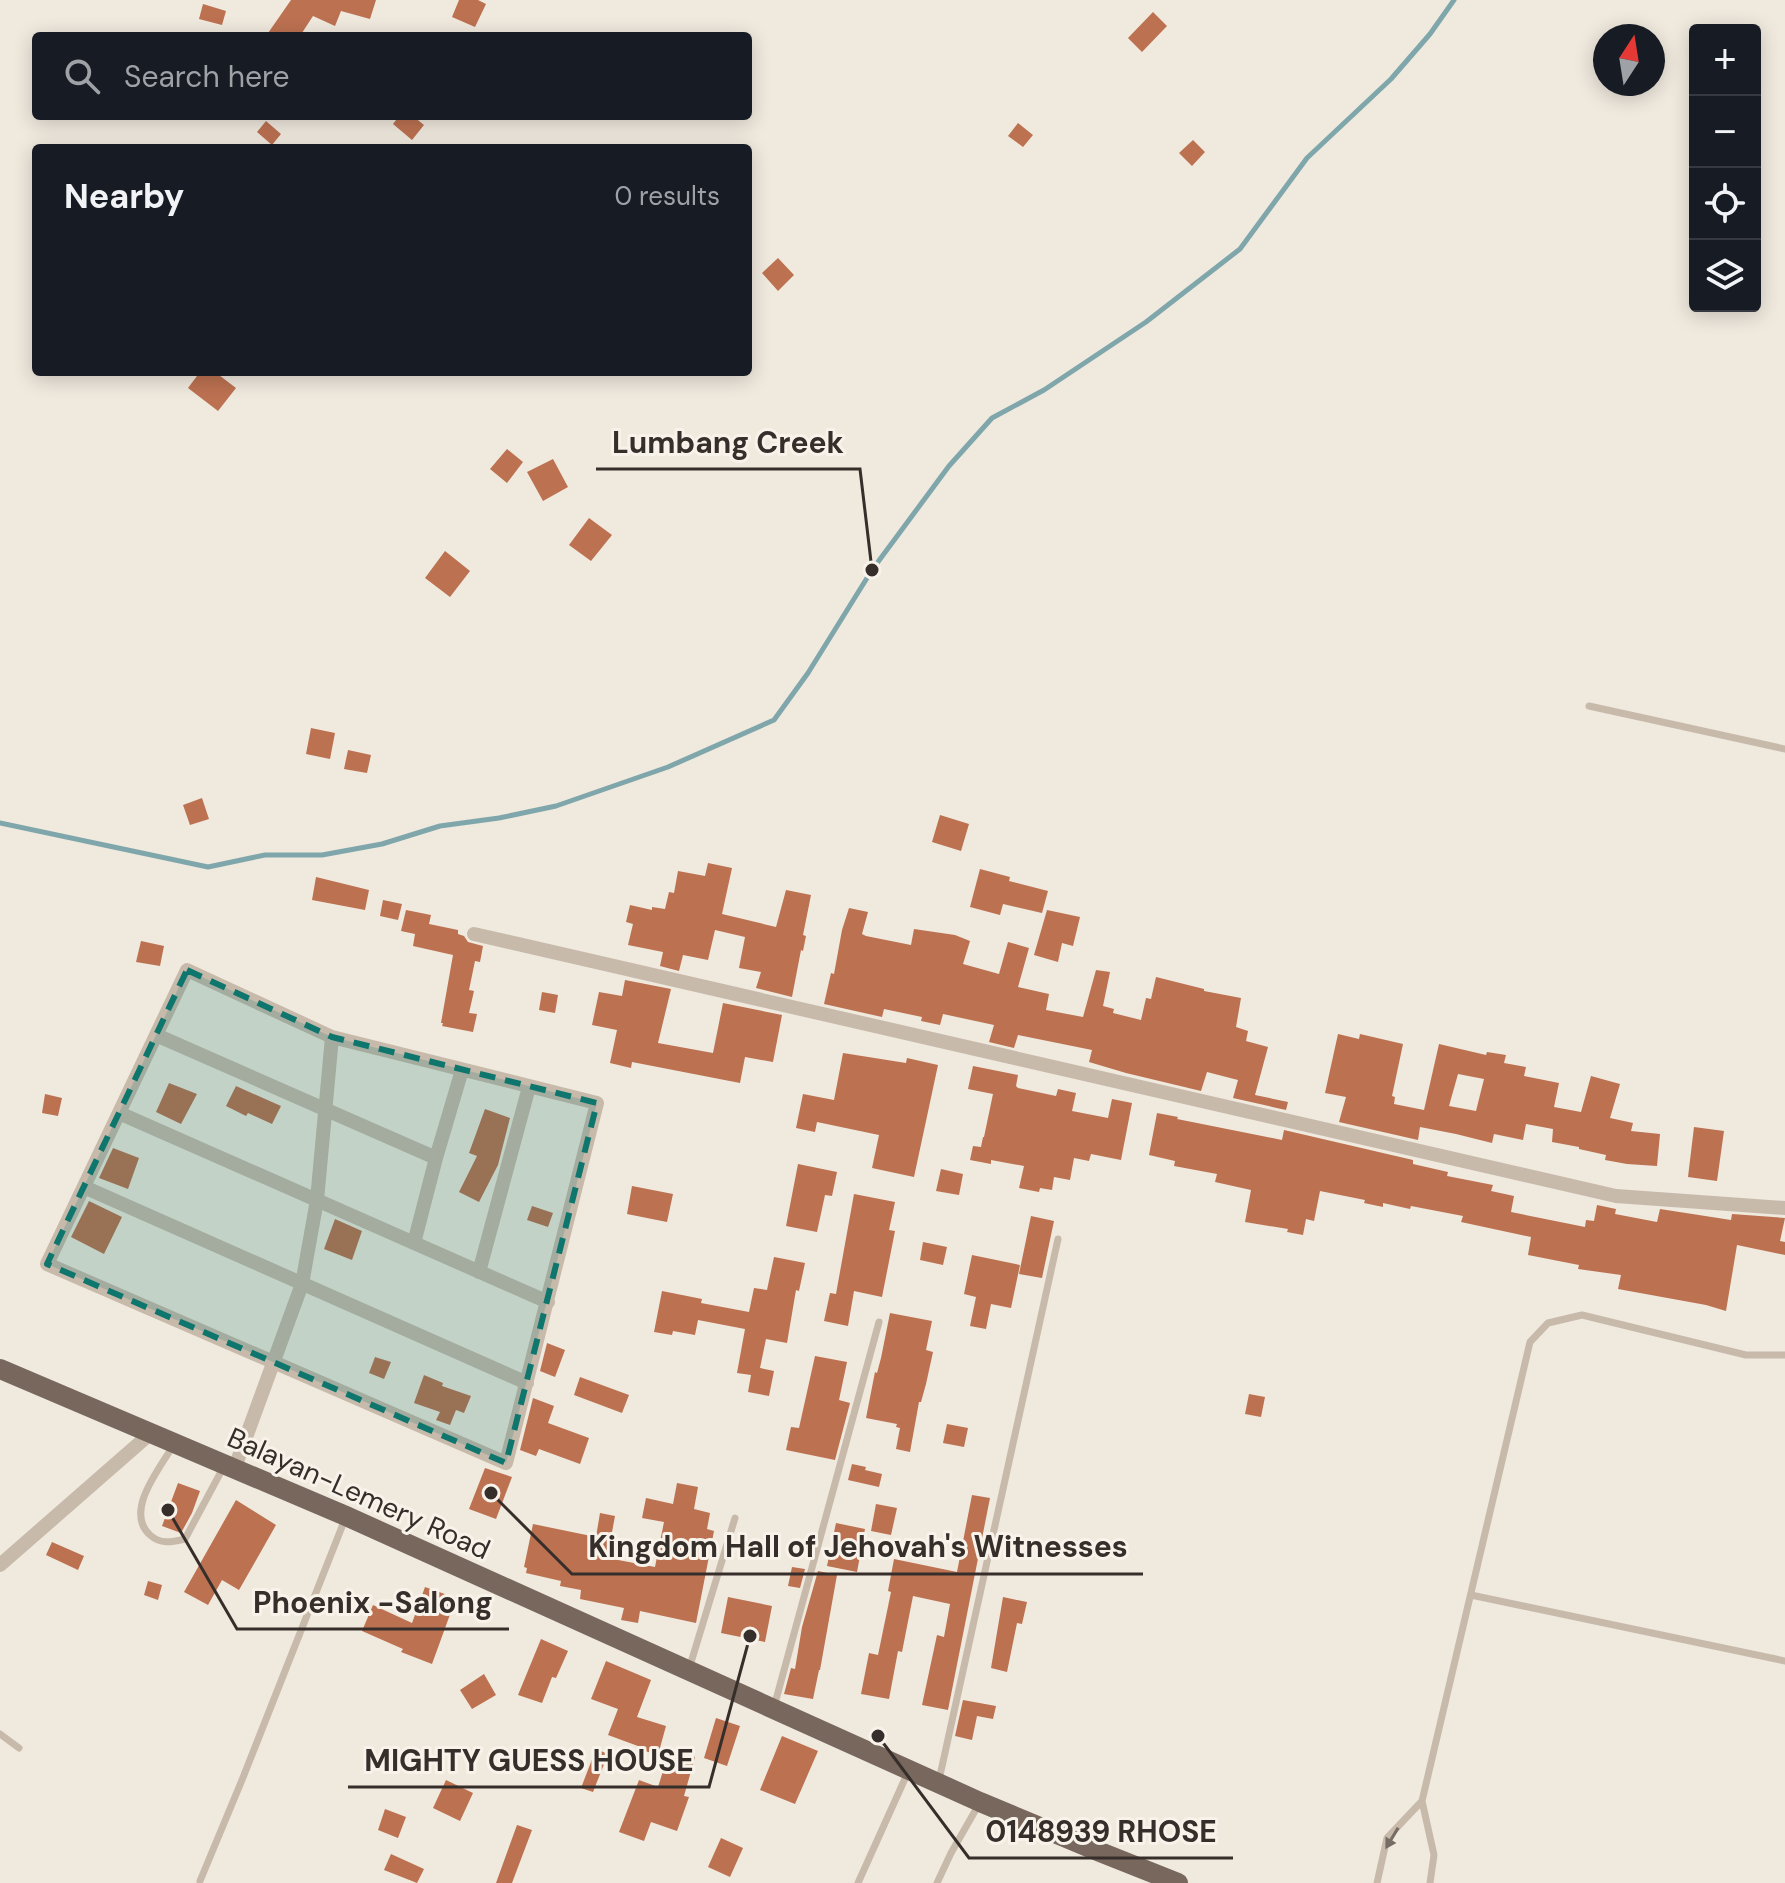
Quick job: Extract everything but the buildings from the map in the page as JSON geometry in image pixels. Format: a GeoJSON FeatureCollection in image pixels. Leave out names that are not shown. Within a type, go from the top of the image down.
{"type":"FeatureCollection","features":[{"type":"Feature","properties":{"kind":"main road","name":"Balayan-Lemery Road"},"geometry":{"type":"LineString","coordinates":[[0,1369],[346,1516],[980,1802],[1178,1883]]}},
{"type":"Feature","properties":{"kind":"street"},"geometry":{"type":"LineString","coordinates":[[474,934],[1616,1196],[1785,1208]]}},
{"type":"Feature","properties":{"kind":"street"},"geometry":{"type":"LineString","coordinates":[[187,970],[332,1037],[597,1103],[506,1463],[47,1264],[156,1035],[187,970]]}},
{"type":"Feature","properties":{"kind":"street"},"geometry":{"type":"LineString","coordinates":[[156,1035],[436,1158]]}},
{"type":"Feature","properties":{"kind":"street"},"geometry":{"type":"LineString","coordinates":[[230,1467],[274,1364],[302,1284],[317,1200],[332,1037]]}},
{"type":"Feature","properties":{"kind":"street"},"geometry":{"type":"LineString","coordinates":[[414,1243],[462,1070]]}},
{"type":"Feature","properties":{"kind":"street"},"geometry":{"type":"LineString","coordinates":[[479,1272],[529,1087]]}},
{"type":"Feature","properties":{"kind":"street"},"geometry":{"type":"LineString","coordinates":[[119,1113],[548,1302]]}},
{"type":"Feature","properties":{"kind":"street"},"geometry":{"type":"LineString","coordinates":[[84,1187],[527,1383]]}},
{"type":"Feature","properties":{"kind":"street"},"geometry":{"type":"LineString","coordinates":[[0,1565],[151,1433]]}},
{"type":"Feature","properties":{"kind":"lane"},"geometry":{"type":"LineString","coordinates":[[1589,706],[1785,749]]}},
{"type":"Feature","properties":{"kind":"lane"},"geometry":{"type":"LineString","coordinates":[[939,1783],[1058,1239]]}},
{"type":"Feature","properties":{"kind":"lane"},"geometry":{"type":"LineString","coordinates":[[1430,1883],[1434,1855],[1422,1801],[1530,1342],[1548,1323],[1582,1315],[1746,1355],[1785,1355]]}},
{"type":"Feature","properties":{"kind":"lane"},"geometry":{"type":"LineString","coordinates":[[773,1709],[879,1322]]}},
{"type":"Feature","properties":{"kind":"lane"},"geometry":{"type":"LineString","coordinates":[[174,1444],[142,1500],[139,1517],[143,1528],[153,1538],[169,1543],[185,1539],[230,1467]]}},
{"type":"Feature","properties":{"kind":"lane"},"geometry":{"type":"LineString","coordinates":[[200,1881],[346,1516]]}},
{"type":"Feature","properties":{"kind":"lane"},"geometry":{"type":"LineString","coordinates":[[688,1671],[735,1518]]}},
{"type":"Feature","properties":{"kind":"lane"},"geometry":{"type":"LineString","coordinates":[[1471,1595],[1785,1661]]}},
{"type":"Feature","properties":{"kind":"lane"},"geometry":{"type":"LineString","coordinates":[[0,1734],[19,1748]]}},
{"type":"Feature","properties":{"kind":"lane"},"geometry":{"type":"LineString","coordinates":[[858,1883],[909,1770]]}},
{"type":"Feature","properties":{"kind":"lane"},"geometry":{"type":"LineString","coordinates":[[1377,1883],[1387,1838],[1422,1801]]}},
{"type":"Feature","properties":{"kind":"lane"},"geometry":{"type":"LineString","coordinates":[[937,1883],[980,1802]]}},
{"type":"Feature","properties":{"kind":"highlighted area"},"geometry":{"type":"Polygon","coordinates":[[[187,970],[332,1037],[597,1103],[506,1463],[47,1264],[187,970]]]}},
{"type":"Feature","properties":{"kind":"waterway"},"geometry":{"type":"LineString","coordinates":[[0,823],[208,867],[265,855],[322,855],[382,844],[440,826],[556,806],[668,767],[774,720],[808,673],[872,570],[949,466],[992,418],[1044,390],[1146,322],[1240,249],[1307,158],[1391,79],[1430,34],[1454,0]]}},
{"type":"Feature","properties":{"kind":"place","name":"Lumbang Creek"},"geometry":{"type":"Point","coordinates":[872,570]}},
{"type":"Feature","properties":{"kind":"place","name":"Kingdom Hall of Jehovah's Witnesses"},"geometry":{"type":"Point","coordinates":[491,1493]}},
{"type":"Feature","properties":{"kind":"place","name":"Phoenix -Salong"},"geometry":{"type":"Point","coordinates":[168,1510]}},
{"type":"Feature","properties":{"kind":"place","name":"MIGHTY GUESS HOUSE"},"geometry":{"type":"Point","coordinates":[750,1636]}},
{"type":"Feature","properties":{"kind":"place","name":"0148939 RHOSE"},"geometry":{"type":"Point","coordinates":[878,1736]}}]}
